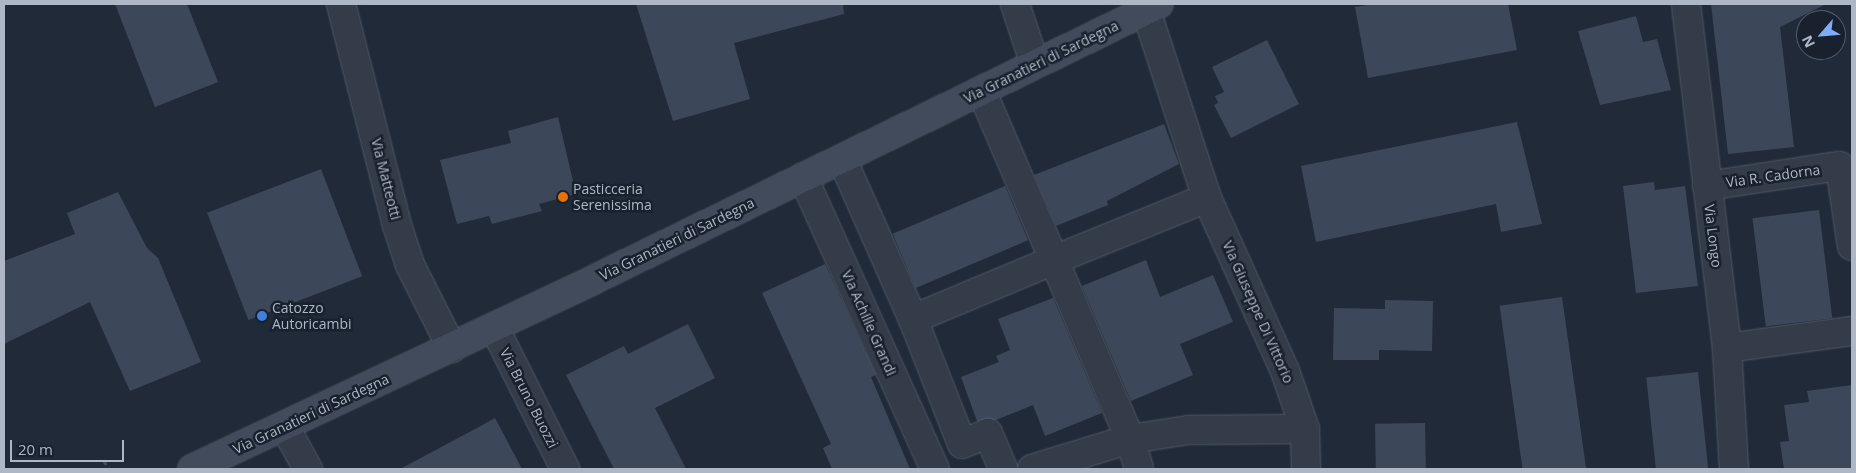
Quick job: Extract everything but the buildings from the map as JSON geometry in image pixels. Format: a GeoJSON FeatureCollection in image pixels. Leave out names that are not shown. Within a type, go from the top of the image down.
{"type":"FeatureCollection","features":[{"type":"Feature","properties":{"kind":"street","name":"Via Matteotti"},"geometry":{"type":"LineString","coordinates":[[341,4],[397,225],[410,265],[452,348]]}},
{"type":"Feature","properties":{"kind":"street"},"geometry":{"type":"LineString","coordinates":[[1015,4],[1035,64]]}},
{"type":"Feature","properties":{"kind":"street","name":"Via Longo"},"geometry":{"type":"LineString","coordinates":[[1686,4],[1726,348],[1734,469]]}},
{"type":"Feature","properties":{"kind":"street","name":"Via Granatieri di Sardegna"},"geometry":{"type":"LineString","coordinates":[[192,469],[452,348],[982,92],[1153,7]]}},
{"type":"Feature","properties":{"kind":"street","name":"Via Giuseppe Di Vittorio"},"geometry":{"type":"LineString","coordinates":[[1153,7],[1207,198],[1285,371],[1305,429],[1306,469]]}},
{"type":"Feature","properties":{"kind":"street"},"geometry":{"type":"LineString","coordinates":[[982,92],[1130,439],[1139,469]]}},
{"type":"Feature","properties":{"kind":"street"},"geometry":{"type":"LineString","coordinates":[[842,159],[913,319],[962,444],[988,433],[1003,469]]}},
{"type":"Feature","properties":{"kind":"street","name":"Via R. Cadorna"},"geometry":{"type":"LineString","coordinates":[[1707,186],[1846,165],[1852,246]]}},
{"type":"Feature","properties":{"kind":"street","name":"Via Achille Grandi"},"geometry":{"type":"LineString","coordinates":[[803,177],[935,469]]}},
{"type":"Feature","properties":{"kind":"street"},"geometry":{"type":"LineString","coordinates":[[913,319],[1207,198]]}},
{"type":"Feature","properties":{"kind":"street","name":"Via Bruno Buozzi"},"geometry":{"type":"LineString","coordinates":[[494,327],[565,469]]}},
{"type":"Feature","properties":{"kind":"street"},"geometry":{"type":"LineString","coordinates":[[1726,348],[1852,331]]}},
{"type":"Feature","properties":{"kind":"street"},"geometry":{"type":"LineString","coordinates":[[285,427],[308,469]]}},
{"type":"Feature","properties":{"kind":"street"},"geometry":{"type":"LineString","coordinates":[[1032,469],[1130,439],[1188,430],[1305,429]]}},
{"type":"Feature","properties":{"kind":"path"},"geometry":{"type":"LineString","coordinates":[[104,461],[109,469]]}},
{"type":"Feature","properties":{"kind":"place","name":"Pasticceria Serenissima"},"geometry":{"type":"Point","coordinates":[563,197]}},
{"type":"Feature","properties":{"kind":"place","name":"Catozzo Autoricambi"},"geometry":{"type":"Point","coordinates":[262,316]}}]}
